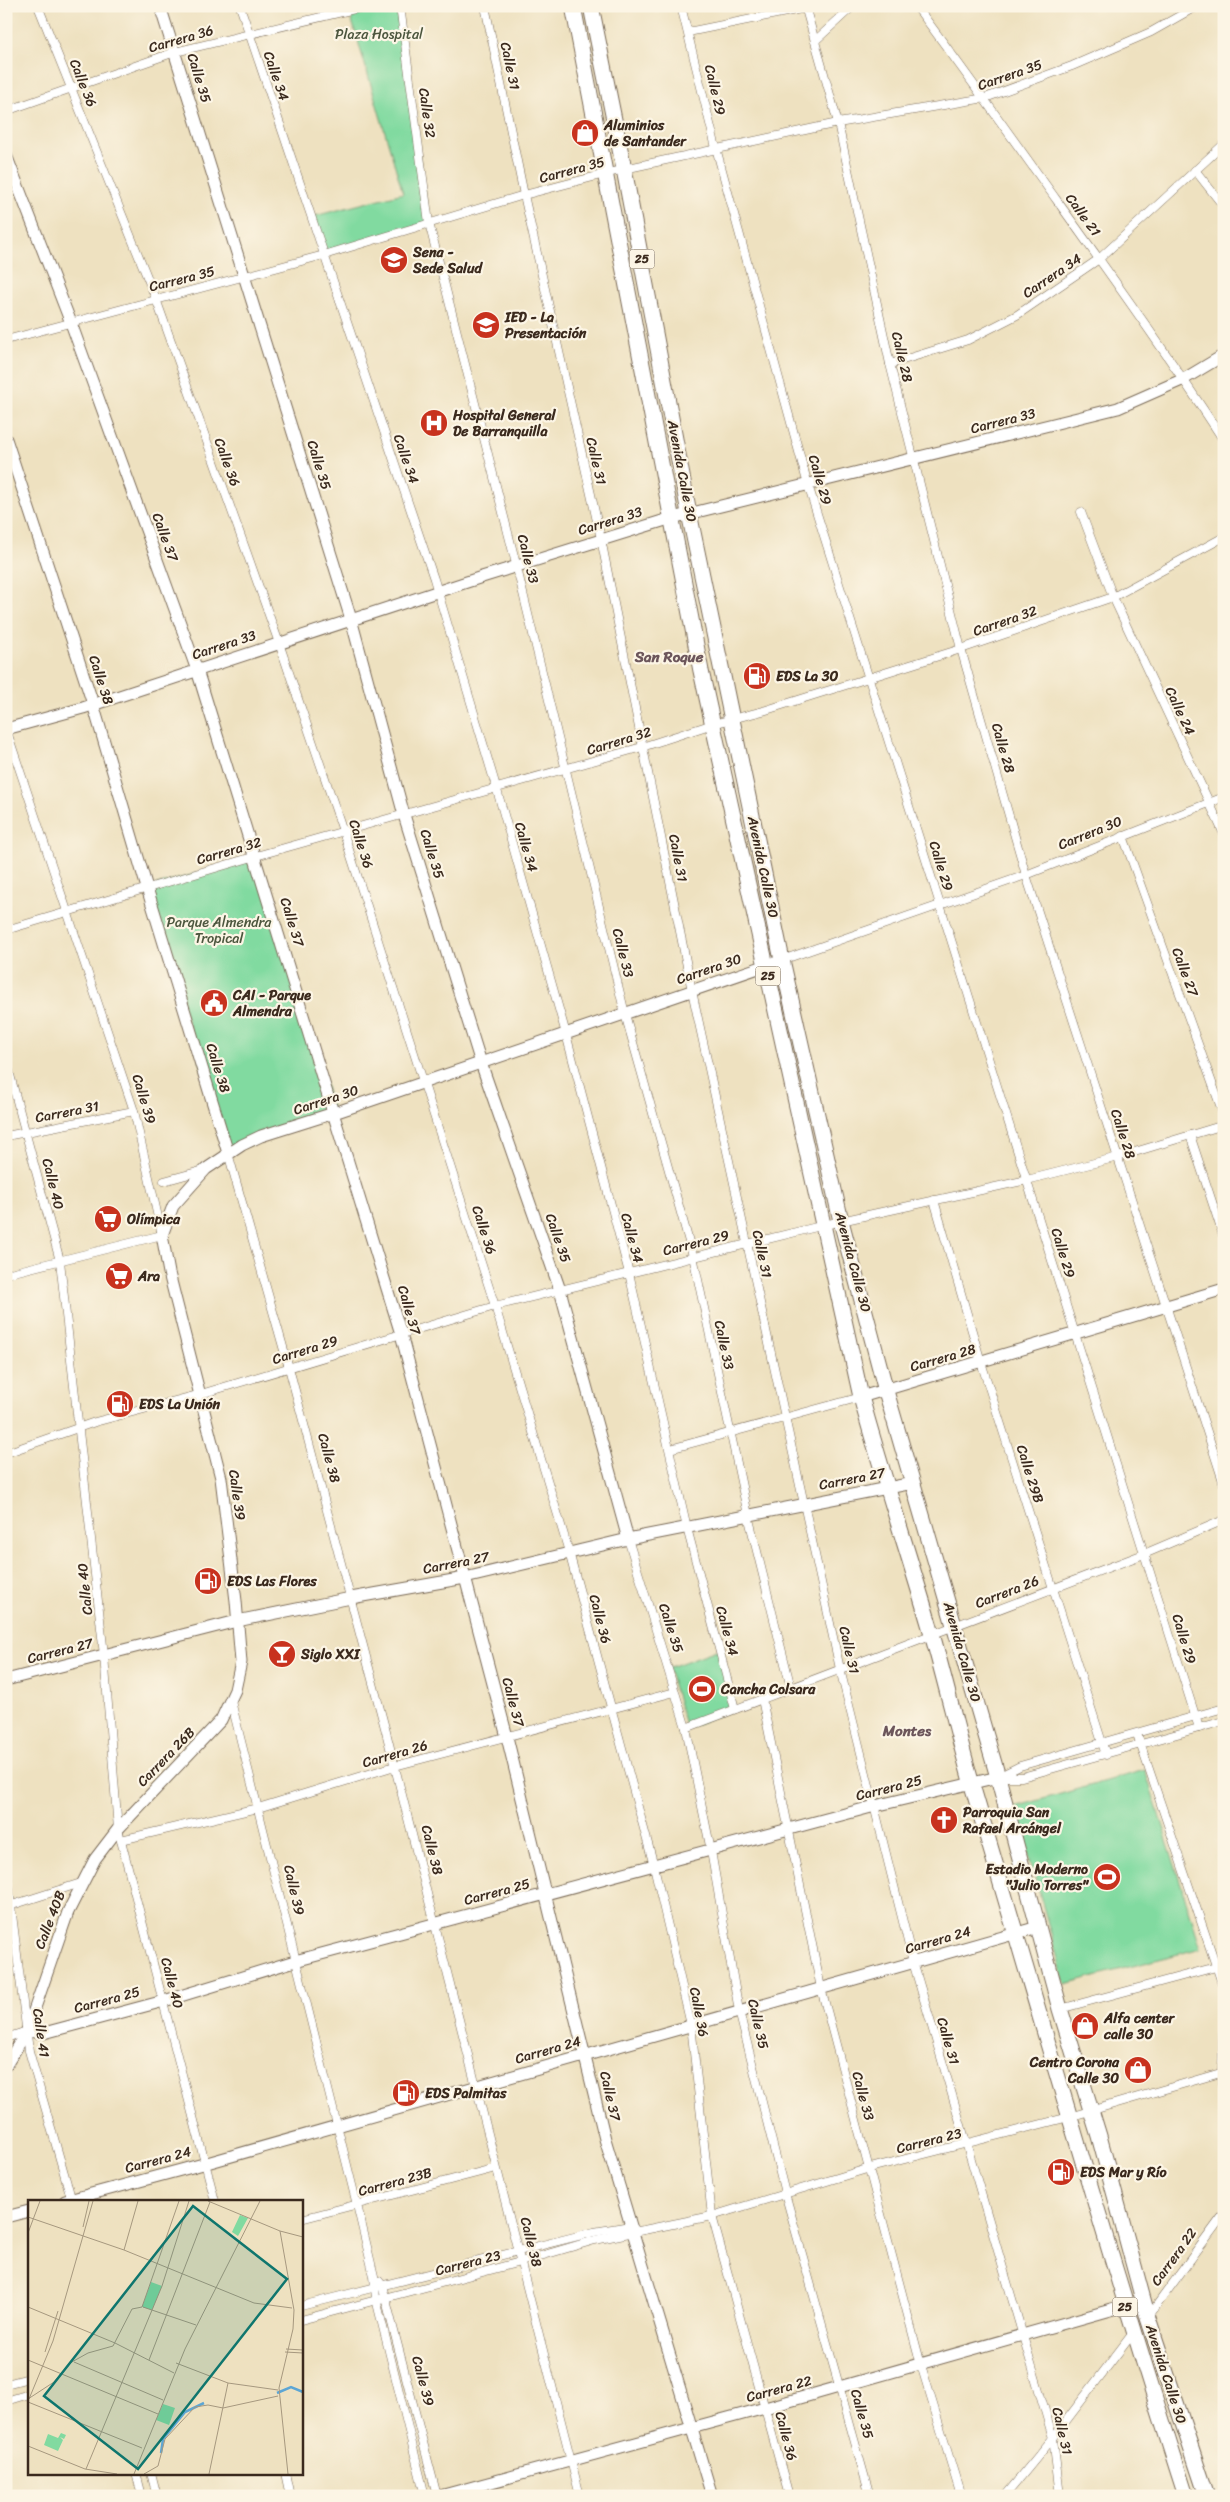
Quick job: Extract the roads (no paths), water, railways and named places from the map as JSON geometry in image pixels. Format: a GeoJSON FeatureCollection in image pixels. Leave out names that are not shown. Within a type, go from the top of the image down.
{"type":"FeatureCollection","features":[{"type":"Feature","properties":{"kind":"highway","name":"Avenida Calle 30"},"geometry":{"type":"LineString","coordinates":[[573,6],[713,724],[861,1397],[886,1488],[932,1634],[972,1783],[1069,2118],[1133,2333],[1186,2496]]}},
{"type":"Feature","properties":{"kind":"highway","name":"Avenida Calle 30"},"geometry":{"type":"LineString","coordinates":[[591,6],[689,513],[782,960],[841,1221],[886,1390],[998,1777],[1060,2009],[1091,2111],[1148,2318],[1207,2496]]}},
{"type":"Feature","properties":{"kind":"street","name":"Calle 36"},"geometry":{"type":"LineString","coordinates":[[38,6],[156,299],[279,643],[343,831],[424,1082],[570,1552],[654,1866],[690,2025],[712,2216],[789,2496]]}},
{"type":"Feature","properties":{"kind":"street","name":"Calle 35"},"geometry":{"type":"LineString","coordinates":[[160,6],[351,619],[404,815],[481,1063],[560,1290],[628,1540],[686,1728],[711,1851],[739,2011],[785,2193],[838,2388],[870,2496]]}},
{"type":"Feature","properties":{"kind":"street","name":"Calle 34"},"geometry":{"type":"LineString","coordinates":[[240,6],[438,592],[497,790],[566,1034],[629,1273],[687,1528],[735,1709]]}},
{"type":"Feature","properties":{"kind":"street","name":"Carrera 36"},"geometry":{"type":"LineString","coordinates":[[6,111],[175,52],[352,8],[367,6]]}},
{"type":"Feature","properties":{"kind":"street","name":"Calle 32"},"geometry":{"type":"LineString","coordinates":[[400,6],[429,223]]}},
{"type":"Feature","properties":{"kind":"street","name":"Calle 31"},"geometry":{"type":"LineString","coordinates":[[485,6],[524,195],[601,539],[692,991],[840,1669],[912,1962],[1053,2438],[1060,2496]]}},
{"type":"Feature","properties":{"kind":"street","name":"Calle 29"},"geometry":{"type":"LineString","coordinates":[[681,6],[716,148],[808,484],[1199,1728]]}},
{"type":"Feature","properties":{"kind":"street"},"geometry":{"type":"LineString","coordinates":[[815,41],[854,6]]}},
{"type":"Feature","properties":{"kind":"street","name":"Calle 21"},"geometry":{"type":"LineString","coordinates":[[916,6],[985,98],[1099,259],[1184,380],[1224,441]]}},
{"type":"Feature","properties":{"kind":"street","name":"Carrera 35"},"geometry":{"type":"LineString","coordinates":[[6,340],[324,255],[524,195],[624,169],[838,123],[985,98],[1072,66],[1151,32],[1197,6]]}},
{"type":"Feature","properties":{"kind":"street"},"geometry":{"type":"LineString","coordinates":[[688,32],[805,7]]}},
{"type":"Feature","properties":{"kind":"street","name":"Calle 28"},"geometry":{"type":"LineString","coordinates":[[805,7],[838,123],[890,364],[961,649],[1026,875],[1224,1484]]}},
{"type":"Feature","properties":{"kind":"street","name":"Carrera 34"},"geometry":{"type":"LineString","coordinates":[[890,364],[968,340],[1017,315],[1099,259],[1224,144]]}},
{"type":"Feature","properties":{"kind":"street","name":"Calle 37"},"geometry":{"type":"LineString","coordinates":[[6,155],[71,323],[197,670],[256,856],[401,1334],[546,1895],[604,2139],[634,2230],[712,2496]]}},
{"type":"Feature","properties":{"kind":"street"},"geometry":{"type":"LineString","coordinates":[[1195,170],[1222,202]]}},
{"type":"Feature","properties":{"kind":"street","name":"Calle 33"},"geometry":{"type":"LineString","coordinates":[[429,223],[517,566],[624,1014],[693,1256],[748,1515],[791,1688]]}},
{"type":"Feature","properties":{"kind":"street","name":"Carrera 33"},"geometry":{"type":"LineString","coordinates":[[6,729],[93,704],[351,619],[601,539],[689,513],[1118,408],[1184,380],[1224,355]]}},
{"type":"Feature","properties":{"kind":"street","name":"Calle 38"},"geometry":{"type":"LineString","coordinates":[[6,439],[93,704],[228,1154],[289,1368],[396,1766],[580,2496]]}},
{"type":"Feature","properties":{"kind":"street","name":"Calle 24"},"geometry":{"type":"LineString","coordinates":[[1081,512],[1114,597],[1224,834]]}},
{"type":"Feature","properties":{"kind":"street","name":"Carrera 32"},"geometry":{"type":"LineString","coordinates":[[6,930],[66,914],[147,888],[343,831],[566,770],[713,724],[869,679],[1114,597],[1224,537]]}},
{"type":"Feature","properties":{"kind":"street","name":"Calle 39"},"geometry":{"type":"LineString","coordinates":[[6,729],[66,914],[134,1111],[169,1273],[201,1394],[220,1478],[241,1662],[231,1701],[357,2205],[374,2276],[376,2299],[425,2496]]}},
{"type":"Feature","properties":{"kind":"street","name":"Carrera 30"},"geometry":{"type":"LineString","coordinates":[[162,1235],[173,1206],[206,1169],[228,1154],[261,1136],[766,966],[1026,875],[1224,797]]}},
{"type":"Feature","properties":{"kind":"street","name":"Calle 27"},"geometry":{"type":"LineString","coordinates":[[1123,836],[1224,1116]]}},
{"type":"Feature","properties":{"kind":"street","name":"Calle 40"},"geometry":{"type":"LineString","coordinates":[[6,1060],[60,1261],[104,1655],[120,1834],[207,2163],[215,2200]]}},
{"type":"Feature","properties":{"kind":"street","name":"Carrera 31"},"geometry":{"type":"LineString","coordinates":[[6,1136],[134,1111]]}},
{"type":"Feature","properties":{"kind":"street","name":"Carrera 29"},"geometry":{"type":"LineString","coordinates":[[6,1453],[80,1427],[165,1402],[201,1394],[495,1306],[693,1256],[1027,1180],[1118,1157],[1224,1125]]}},
{"type":"Feature","properties":{"kind":"street"},"geometry":{"type":"LineString","coordinates":[[1190,1135],[1224,1238]]}},
{"type":"Feature","properties":{"kind":"street","name":"Carrera 30"},"geometry":{"type":"LineString","coordinates":[[164,1181],[206,1169]]}},
{"type":"Feature","properties":{"kind":"street","name":"Calle 29B"},"geometry":{"type":"LineString","coordinates":[[934,1200],[981,1362],[1106,1754]]}},
{"type":"Feature","properties":{"kind":"street"},"geometry":{"type":"LineString","coordinates":[[6,1274],[162,1235]]}},
{"type":"Feature","properties":{"kind":"street","name":"Carrera 28"},"geometry":{"type":"LineString","coordinates":[[670,1449],[886,1390],[1224,1289]]}},
{"type":"Feature","properties":{"kind":"street","name":"Carrera 27"},"geometry":{"type":"LineString","coordinates":[[6,1680],[237,1621],[465,1578],[570,1552],[913,1482]]}},
{"type":"Feature","properties":{"kind":"street","name":"Carrera 26"},"geometry":{"type":"LineString","coordinates":[[686,1728],[1144,1554],[1224,1520]]}},
{"type":"Feature","properties":{"kind":"street","name":"Carrera 26"},"geometry":{"type":"LineString","coordinates":[[120,1834],[258,1808],[396,1766],[675,1692]]}},
{"type":"Feature","properties":{"kind":"street","name":"Calle 33"},"geometry":{"type":"LineString","coordinates":[[762,1699],[821,1988],[921,2365],[961,2496]]}},
{"type":"Feature","properties":{"kind":"street","name":"Carrera 26B"},"geometry":{"type":"LineString","coordinates":[[120,1834],[208,1736],[231,1701]]}},
{"type":"Feature","properties":{"kind":"street","name":"Carrera 25"},"geometry":{"type":"LineString","coordinates":[[998,1777],[1020,1766],[1224,1708]]}},
{"type":"Feature","properties":{"kind":"street","name":"Carrera 25"},"geometry":{"type":"LineString","coordinates":[[6,2038],[27,2031],[44,2032],[164,2000],[295,1961],[788,1831],[875,1806],[998,1777],[1022,1777],[1224,1721]]}},
{"type":"Feature","properties":{"kind":"street"},"geometry":{"type":"LineString","coordinates":[[1137,1734],[1224,1989]]}},
{"type":"Feature","properties":{"kind":"street","name":"Calle 40B"},"geometry":{"type":"LineString","coordinates":[[6,2065],[27,2031],[56,1945],[81,1883],[95,1859],[120,1834]]}},
{"type":"Feature","properties":{"kind":"street","name":"Calle 41"},"geometry":{"type":"LineString","coordinates":[[6,1866],[9,1905],[29,2050],[69,2200]]}},
{"type":"Feature","properties":{"kind":"street"},"geometry":{"type":"LineString","coordinates":[[9,1905],[81,1883]]}},
{"type":"Feature","properties":{"kind":"street","name":"Carrera 24"},"geometry":{"type":"LineString","coordinates":[[69,2200],[207,2163],[1038,1927]]}},
{"type":"Feature","properties":{"kind":"street"},"geometry":{"type":"LineString","coordinates":[[1060,2009],[1216,1966]]}},
{"type":"Feature","properties":{"kind":"street"},"geometry":{"type":"LineString","coordinates":[[1224,2014],[1224,2092]]}},
{"type":"Feature","properties":{"kind":"street","name":"Carrera 23"},"geometry":{"type":"LineString","coordinates":[[302,2320],[634,2230],[712,2216],[870,2168],[1069,2118],[1223,2072]]}},
{"type":"Feature","properties":{"kind":"street","name":"Carrera 23B"},"geometry":{"type":"LineString","coordinates":[[302,2220],[496,2168]]}},
{"type":"Feature","properties":{"kind":"street"},"geometry":{"type":"LineString","coordinates":[[6,2217],[28,2211]]}},
{"type":"Feature","properties":{"kind":"street","name":"Carrera 22"},"geometry":{"type":"LineString","coordinates":[[1148,2318],[1224,2214]]}},
{"type":"Feature","properties":{"kind":"street","name":"Carrera 23"},"geometry":{"type":"LineString","coordinates":[[302,2306],[594,2232],[634,2230]]}},
{"type":"Feature","properties":{"kind":"street","name":"Calle 39"},"geometry":{"type":"LineString","coordinates":[[374,2276],[382,2285],[439,2496]]}},
{"type":"Feature","properties":{"kind":"street","name":"Carrera 22"},"geometry":{"type":"LineString","coordinates":[[439,2496],[838,2388],[1125,2306]]}},
{"type":"Feature","properties":{"kind":"street"},"geometry":{"type":"LineString","coordinates":[[1005,2496],[1053,2438],[1133,2333]]}},
{"type":"Feature","properties":{"kind":"street"},"geometry":{"type":"LineString","coordinates":[[6,2384],[28,2378]]}},
{"type":"Feature","properties":{"kind":"street"},"geometry":{"type":"LineString","coordinates":[[6,2401],[28,2394]]}},
{"type":"Feature","properties":{"kind":"street"},"geometry":{"type":"LineString","coordinates":[[136,2474],[142,2496]]}},
{"type":"Feature","properties":{"kind":"street"},"geometry":{"type":"LineString","coordinates":[[151,2474],[157,2496]]}},
{"type":"Feature","properties":{"kind":"street"},"geometry":{"type":"LineString","coordinates":[[285,2474],[290,2496]]}},
{"type":"Feature","properties":{"kind":"place","name":"Aluminios de Santander"},"geometry":{"type":"Point","coordinates":[585,133]}},
{"type":"Feature","properties":{"kind":"place","name":"Sena - Sede Salud"},"geometry":{"type":"Point","coordinates":[394,260]}},
{"type":"Feature","properties":{"kind":"place","name":"IED - La Presentación"},"geometry":{"type":"Point","coordinates":[486,325]}},
{"type":"Feature","properties":{"kind":"place","name":"Hospital General De Barranquilla"},"geometry":{"type":"Point","coordinates":[434,423]}},
{"type":"Feature","properties":{"kind":"place","name":"EDS La 30"},"geometry":{"type":"Point","coordinates":[757,676]}},
{"type":"Feature","properties":{"kind":"place","name":"CAI - Parque Almendra"},"geometry":{"type":"Point","coordinates":[214,1003]}},
{"type":"Feature","properties":{"kind":"place","name":"Olímpica"},"geometry":{"type":"Point","coordinates":[108,1219]}},
{"type":"Feature","properties":{"kind":"place","name":"Ara"},"geometry":{"type":"Point","coordinates":[119,1276]}},
{"type":"Feature","properties":{"kind":"place","name":"EDS La Unión"},"geometry":{"type":"Point","coordinates":[120,1404]}},
{"type":"Feature","properties":{"kind":"place","name":"EDS Las Flores"},"geometry":{"type":"Point","coordinates":[208,1581]}},
{"type":"Feature","properties":{"kind":"place","name":"Siglo XXI"},"geometry":{"type":"Point","coordinates":[282,1654]}},
{"type":"Feature","properties":{"kind":"place","name":"Cancha Colsara"},"geometry":{"type":"Point","coordinates":[702,1689]}},
{"type":"Feature","properties":{"kind":"place","name":"Parroquia San Rafael Arcángel"},"geometry":{"type":"Point","coordinates":[944,1820]}},
{"type":"Feature","properties":{"kind":"place","name":"Estadio Moderno \"Julio Torres\""},"geometry":{"type":"Point","coordinates":[1107,1877]}},
{"type":"Feature","properties":{"kind":"place","name":"Alfa center calle 30"},"geometry":{"type":"Point","coordinates":[1085,2026]}},
{"type":"Feature","properties":{"kind":"place","name":"Centro Corona Calle 30"},"geometry":{"type":"Point","coordinates":[1138,2070]}},
{"type":"Feature","properties":{"kind":"place","name":"EDS Palmitas"},"geometry":{"type":"Point","coordinates":[406,2093]}},
{"type":"Feature","properties":{"kind":"place","name":"EDS Mar y Río"},"geometry":{"type":"Point","coordinates":[1061,2172]}},
{"type":"Feature","properties":{"kind":"district","name":"San Roque"},"geometry":{"type":"Point","coordinates":[669,657]}},
{"type":"Feature","properties":{"kind":"district","name":"Montes"},"geometry":{"type":"Point","coordinates":[907,1731]}},
{"type":"Feature","properties":{"kind":"park label","name":"Plaza Hospital"},"geometry":{"type":"Point","coordinates":[379,34]}},
{"type":"Feature","properties":{"kind":"park label","name":"Parque Almendra Tropical"},"geometry":{"type":"Point","coordinates":[219,930]}}]}
